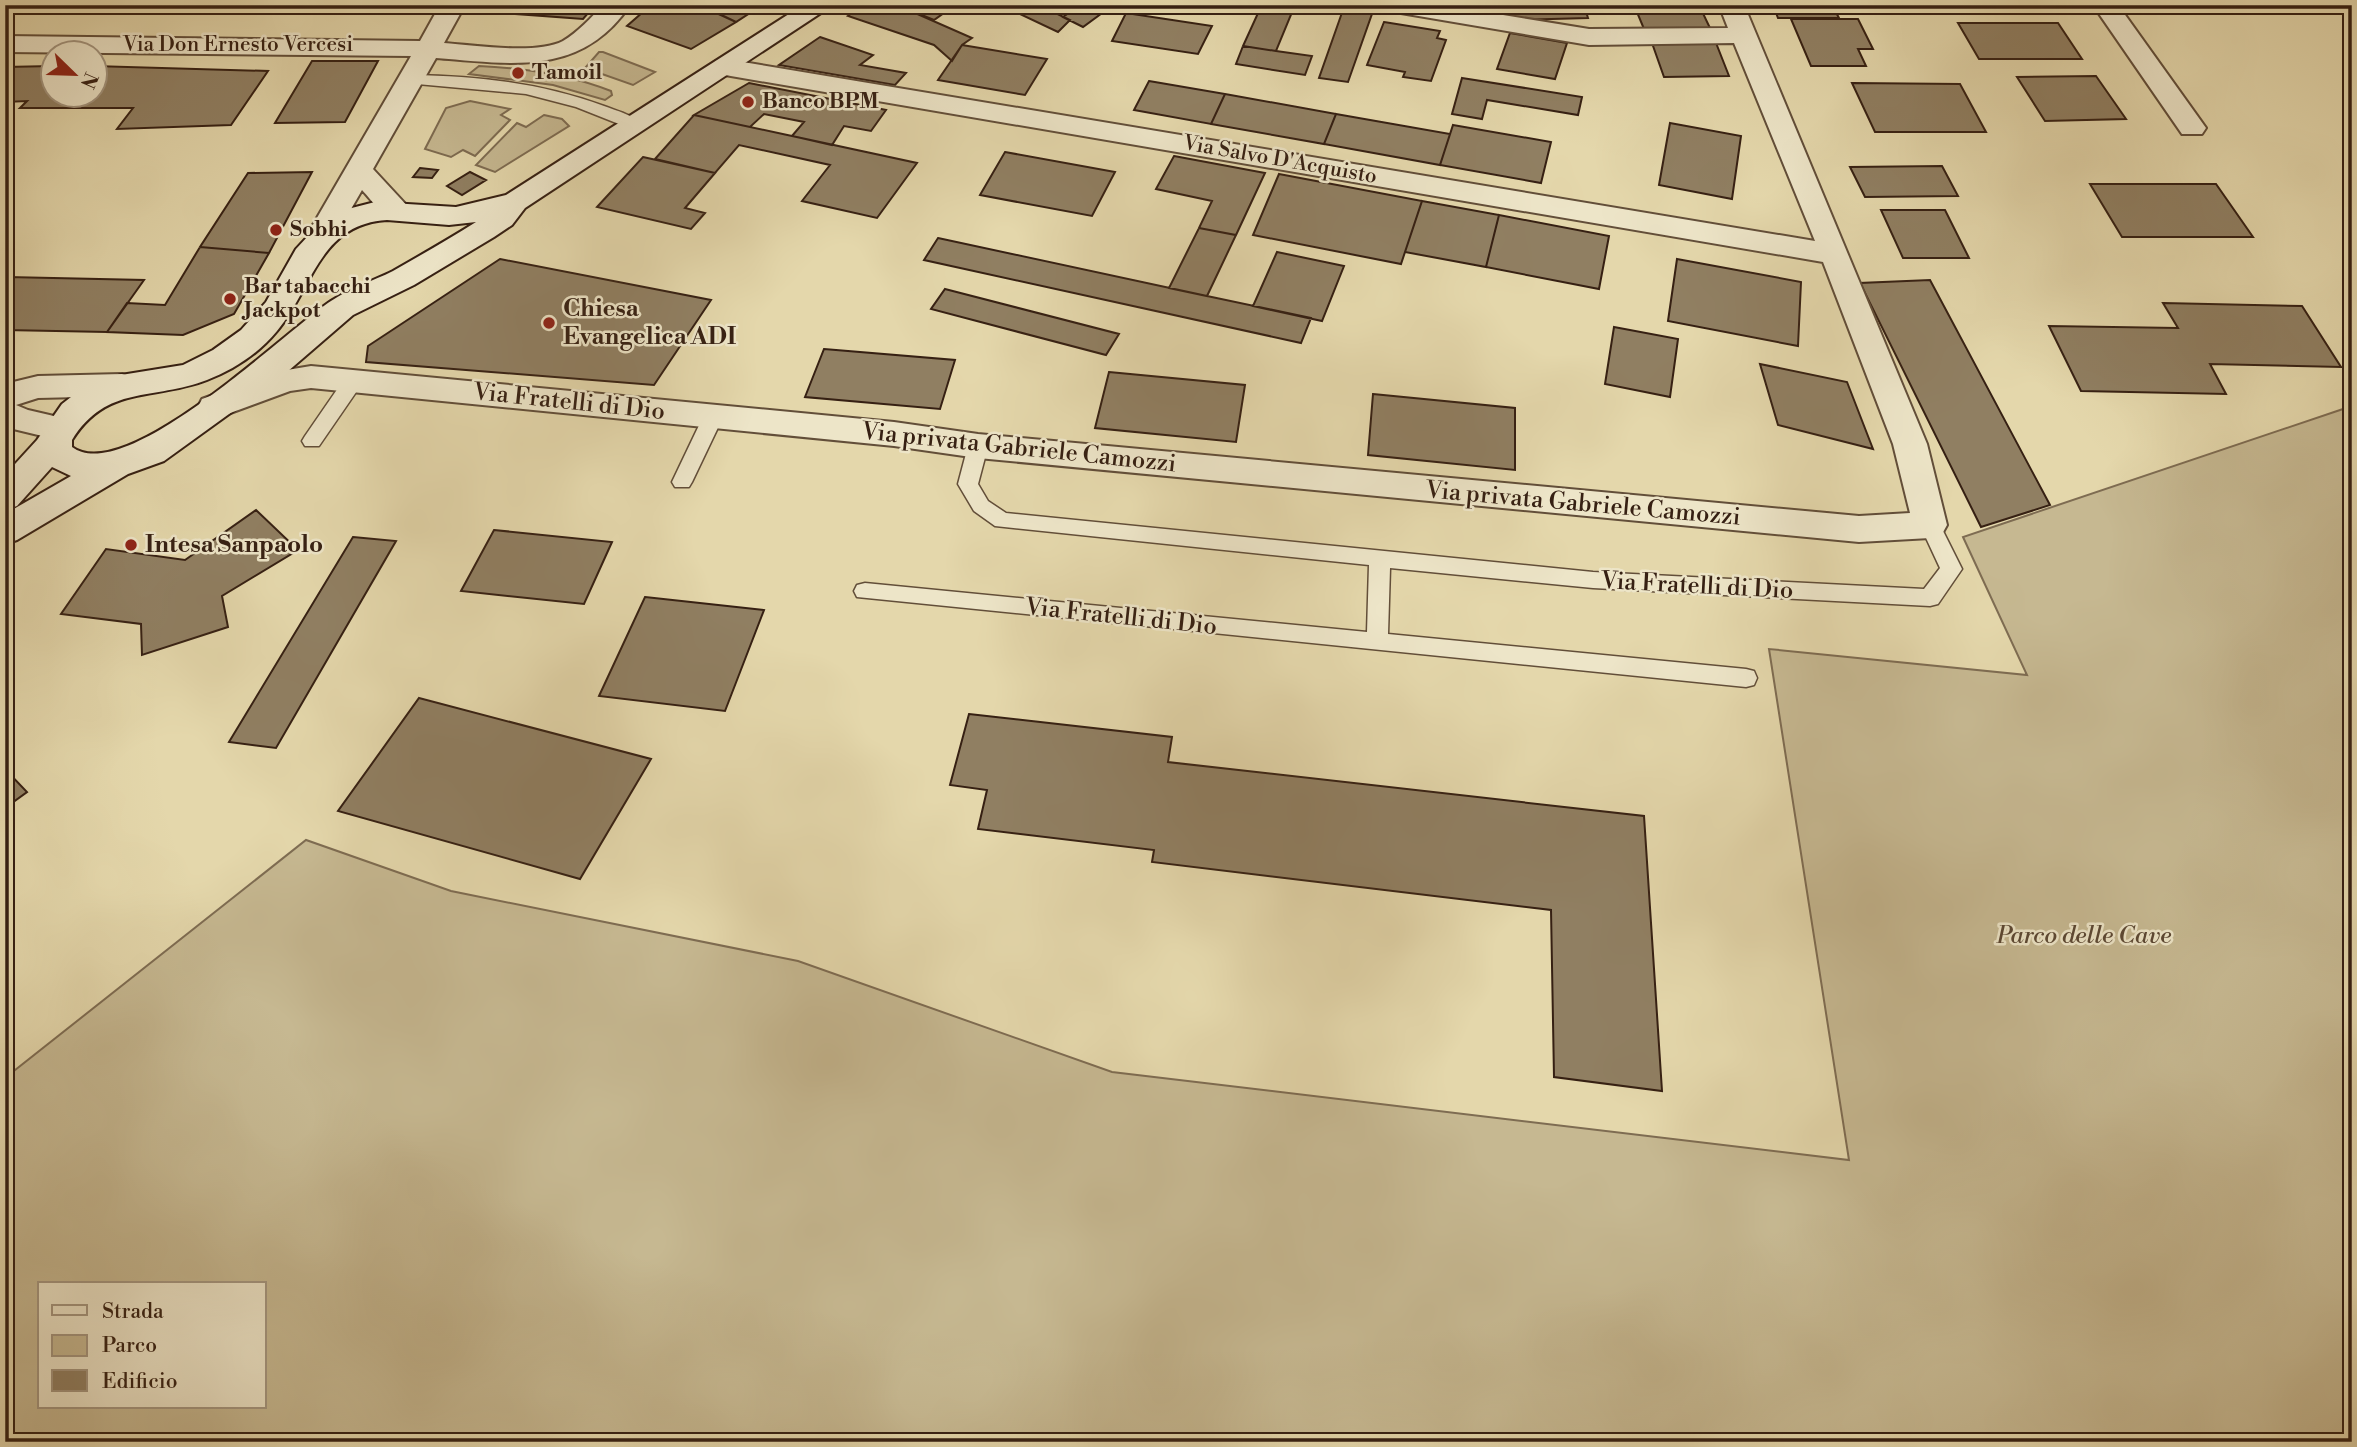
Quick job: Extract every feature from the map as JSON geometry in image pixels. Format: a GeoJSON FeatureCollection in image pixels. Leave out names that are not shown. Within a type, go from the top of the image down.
{"type":"FeatureCollection","features":[{"type":"Feature","properties":{"kind":"street"},"geometry":{"type":"LineString","coordinates":[[5,396],[38,387],[137,383],[193,373],[226,357],[253,337],[283,302],[453,5]]}},
{"type":"Feature","properties":{"kind":"street","name":"Via Don Ernesto Vercesi"},"geometry":{"type":"LineString","coordinates":[[5,44],[395,46],[428,51],[556,52],[585,36],[618,5]]}},
{"type":"Feature","properties":{"kind":"street"},"geometry":{"type":"LineString","coordinates":[[57,434],[56,450],[72,465],[101,468],[136,460],[166,442],[276,364],[349,303],[417,269],[502,218],[515,202],[821,5]]}},
{"type":"Feature","properties":{"kind":"street"},"geometry":{"type":"LineString","coordinates":[[1395,5],[1589,37],[1743,34]]}},
{"type":"Feature","properties":{"kind":"street"},"geometry":{"type":"LineString","coordinates":[[1731,5],[1835,254],[1910,444],[1930,525]]}},
{"type":"Feature","properties":{"kind":"street"},"geometry":{"type":"LineString","coordinates":[[2105,5],[2192,128]]}},
{"type":"Feature","properties":{"kind":"street","name":"Via Salvo D'Acquisto"},"geometry":{"type":"LineString","coordinates":[[725,67],[1835,254]]}},
{"type":"Feature","properties":{"kind":"street"},"geometry":{"type":"LineString","coordinates":[[357,169],[404,210],[431,222],[438,239],[435,250],[417,269]]}},
{"type":"Feature","properties":{"kind":"street"},"geometry":{"type":"LineString","coordinates":[[387,284],[355,291],[326,286],[309,273],[315,245],[365,213],[404,210],[451,217],[515,202]]}},
{"type":"Feature","properties":{"kind":"street"},"geometry":{"type":"LineString","coordinates":[[311,377],[305,363],[318,329]]}},
{"type":"Feature","properties":{"kind":"street","name":"Via Fratelli di Dio"},"geometry":{"type":"LineString","coordinates":[[211,408],[286,380],[311,377],[713,417]]}},
{"type":"Feature","properties":{"kind":"street"},"geometry":{"type":"LineString","coordinates":[[5,497],[78,406],[137,383],[174,388],[185,402],[183,421],[166,442]]}},
{"type":"Feature","properties":{"kind":"street"},"geometry":{"type":"LineString","coordinates":[[5,413],[57,434]]}},
{"type":"Feature","properties":{"kind":"street","name":"Via privata Gabriele Camozzi"},"geometry":{"type":"LineString","coordinates":[[713,417],[894,434],[978,446],[1859,529],[1930,525]]}},
{"type":"Feature","properties":{"kind":"street"},"geometry":{"type":"LineString","coordinates":[[5,531],[118,465]]}},
{"type":"Feature","properties":{"kind":"lane"},"geometry":{"type":"LineString","coordinates":[[412,80],[485,83],[554,94],[601,108],[635,125]]}},
{"type":"Feature","properties":{"kind":"lane"},"geometry":{"type":"LineString","coordinates":[[312,441],[354,380]]}},
{"type":"Feature","properties":{"kind":"lane"},"geometry":{"type":"LineString","coordinates":[[682,482],[713,417]]}},
{"type":"Feature","properties":{"kind":"lane","name":"Via Fratelli di Dio"},"geometry":{"type":"LineString","coordinates":[[978,446],[968,484],[981,506],[1002,520],[1593,580],[1930,598],[1951,569],[1930,525]]}},
{"type":"Feature","properties":{"kind":"lane"},"geometry":{"type":"LineString","coordinates":[[1377,643],[1380,559]]}},
{"type":"Feature","properties":{"kind":"lane","name":"Via Fratelli di Dio"},"geometry":{"type":"LineString","coordinates":[[865,591],[1746,678]]}},
{"type":"Feature","properties":{"kind":"green space"},"geometry":{"type":"Polygon","coordinates":[[[599,52],[655,72],[633,85],[585,68],[599,52]]]}},
{"type":"Feature","properties":{"kind":"green space"},"geometry":{"type":"Polygon","coordinates":[[[479,66],[530,70],[562,76],[611,91],[612,95],[605,100],[553,85],[469,74],[479,66]]]}},
{"type":"Feature","properties":{"kind":"green space"},"geometry":{"type":"Polygon","coordinates":[[[470,101],[510,109],[501,115],[510,120],[475,156],[463,150],[451,157],[425,149],[446,108],[470,101]]]}},
{"type":"Feature","properties":{"kind":"green space"},"geometry":{"type":"Polygon","coordinates":[[[544,115],[562,119],[569,126],[495,172],[476,165],[517,123],[526,127],[544,115]]]}},
{"type":"Feature","properties":{"kind":"green space","name":"Parco delle Cave"},"geometry":{"type":"Polygon","coordinates":[[[2352,406],[2352,1442],[5,1442],[5,1078],[306,840],[451,891],[798,961],[1112,1072],[1849,1160],[1769,649],[2027,675],[1963,537],[2352,406]]]}},
{"type":"Feature","properties":{"kind":"building"},"geometry":{"type":"Polygon","coordinates":[[[507,5],[595,5],[583,19],[503,13],[507,5]]]}},
{"type":"Feature","properties":{"kind":"building"},"geometry":{"type":"Polygon","coordinates":[[[651,5],[699,5],[736,22],[691,49],[627,26],[651,5]]]}},
{"type":"Feature","properties":{"kind":"building"},"geometry":{"type":"Polygon","coordinates":[[[720,5],[762,5],[736,22],[711,10],[720,5]]]}},
{"type":"Feature","properties":{"kind":"building"},"geometry":{"type":"Polygon","coordinates":[[[864,5],[897,5],[972,38],[962,45],[952,61],[934,45],[848,16],[864,5]]]}},
{"type":"Feature","properties":{"kind":"building"},"geometry":{"type":"Polygon","coordinates":[[[897,5],[955,5],[934,20],[897,5]]]}},
{"type":"Feature","properties":{"kind":"building"},"geometry":{"type":"Polygon","coordinates":[[[1001,5],[1039,5],[1070,20],[1058,32],[1001,5]]]}},
{"type":"Feature","properties":{"kind":"building"},"geometry":{"type":"Polygon","coordinates":[[[1080,5],[1113,5],[1083,27],[1063,17],[1080,5]]]}},
{"type":"Feature","properties":{"kind":"building"},"geometry":{"type":"Polygon","coordinates":[[[1223,5],[1295,5],[1276,51],[1243,46],[1259,11],[1223,5]]]}},
{"type":"Feature","properties":{"kind":"building"},"geometry":{"type":"Polygon","coordinates":[[[1431,5],[1584,5],[1588,18],[1516,20],[1431,5]]]}},
{"type":"Feature","properties":{"kind":"building"},"geometry":{"type":"Polygon","coordinates":[[[1634,5],[1699,5],[1710,28],[1644,29],[1634,5]]]}},
{"type":"Feature","properties":{"kind":"building"},"geometry":{"type":"Polygon","coordinates":[[[1773,5],[1832,5],[1839,18],[1778,18],[1773,5]]]}},
{"type":"Feature","properties":{"kind":"building"},"geometry":{"type":"Polygon","coordinates":[[[1344,7],[1373,11],[1348,82],[1319,78],[1344,7]]]}},
{"type":"Feature","properties":{"kind":"building"},"geometry":{"type":"Polygon","coordinates":[[[1126,13],[1212,26],[1198,54],[1112,41],[1126,13]]]}},
{"type":"Feature","properties":{"kind":"building"},"geometry":{"type":"Polygon","coordinates":[[[1791,19],[1858,19],[1873,49],[1858,49],[1866,66],[1811,66],[1791,19]]]}},
{"type":"Feature","properties":{"kind":"building"},"geometry":{"type":"Polygon","coordinates":[[[1384,22],[1440,31],[1437,38],[1446,40],[1431,81],[1403,77],[1405,72],[1367,65],[1384,22]]]}},
{"type":"Feature","properties":{"kind":"building"},"geometry":{"type":"Polygon","coordinates":[[[1958,23],[2058,23],[2082,59],[1979,59],[1958,23]]]}},
{"type":"Feature","properties":{"kind":"building"},"geometry":{"type":"Polygon","coordinates":[[[1510,33],[1567,43],[1555,79],[1497,69],[1510,33]]]}},
{"type":"Feature","properties":{"kind":"building"},"geometry":{"type":"Polygon","coordinates":[[[820,37],[873,55],[860,65],[906,73],[895,85],[779,65],[820,37]]]}},
{"type":"Feature","properties":{"kind":"building"},"geometry":{"type":"Polygon","coordinates":[[[1652,43],[1716,43],[1729,76],[1664,77],[1652,43]]]}},
{"type":"Feature","properties":{"kind":"building"},"geometry":{"type":"Polygon","coordinates":[[[962,45],[1047,59],[1025,95],[938,80],[962,45]]]}},
{"type":"Feature","properties":{"kind":"building"},"geometry":{"type":"Polygon","coordinates":[[[1243,46],[1312,56],[1305,75],[1236,64],[1243,46]]]}},
{"type":"Feature","properties":{"kind":"building"},"geometry":{"type":"Polygon","coordinates":[[[312,61],[378,61],[345,122],[275,123],[312,61]]]}},
{"type":"Feature","properties":{"kind":"building"},"geometry":{"type":"Polygon","coordinates":[[[38,66],[38,108],[20,108],[27,101],[5,102],[5,67],[38,66]]]}},
{"type":"Feature","properties":{"kind":"building"},"geometry":{"type":"Polygon","coordinates":[[[108,66],[268,71],[231,125],[117,129],[133,108],[108,108],[108,66]]]}},
{"type":"Feature","properties":{"kind":"building"},"geometry":{"type":"Polygon","coordinates":[[[2096,76],[2126,119],[2045,121],[2017,77],[2096,76]]]}},
{"type":"Feature","properties":{"kind":"building"},"geometry":{"type":"Polygon","coordinates":[[[1462,78],[1582,97],[1578,115],[1487,100],[1482,119],[1452,114],[1462,78]]]}},
{"type":"Feature","properties":{"kind":"building"},"geometry":{"type":"Polygon","coordinates":[[[1149,81],[1225,94],[1211,124],[1134,110],[1149,81]]]}},
{"type":"Feature","properties":{"kind":"building"},"geometry":{"type":"Polygon","coordinates":[[[749,83],[886,110],[871,131],[844,126],[832,145],[792,136],[804,122],[764,114],[750,127],[694,115],[749,83]]]}},
{"type":"Feature","properties":{"kind":"building"},"geometry":{"type":"Polygon","coordinates":[[[1852,83],[1960,84],[1986,132],[1875,132],[1852,83]]]}},
{"type":"Feature","properties":{"kind":"building"},"geometry":{"type":"Polygon","coordinates":[[[1225,94],[1336,114],[1324,144],[1211,124],[1225,94]]]}},
{"type":"Feature","properties":{"kind":"building"},"geometry":{"type":"Polygon","coordinates":[[[1336,114],[1450,134],[1440,165],[1324,144],[1336,114]]]}},
{"type":"Feature","properties":{"kind":"building"},"geometry":{"type":"Polygon","coordinates":[[[694,115],[917,163],[877,218],[802,201],[830,165],[739,145],[715,173],[655,159],[694,115]]]}},
{"type":"Feature","properties":{"kind":"building"},"geometry":{"type":"Polygon","coordinates":[[[1670,123],[1741,136],[1732,199],[1659,185],[1670,123]]]}},
{"type":"Feature","properties":{"kind":"building"},"geometry":{"type":"Polygon","coordinates":[[[1453,125],[1551,142],[1541,183],[1440,165],[1453,125]]]}},
{"type":"Feature","properties":{"kind":"building"},"geometry":{"type":"Polygon","coordinates":[[[1005,152],[1115,172],[1092,216],[980,195],[1005,152]]]}},
{"type":"Feature","properties":{"kind":"building"},"geometry":{"type":"Polygon","coordinates":[[[1174,156],[1265,173],[1236,235],[1199,228],[1212,201],[1156,189],[1174,156]]]}},
{"type":"Feature","properties":{"kind":"building"},"geometry":{"type":"Polygon","coordinates":[[[643,157],[715,173],[685,208],[705,213],[691,229],[597,207],[643,157]]]}},
{"type":"Feature","properties":{"kind":"building"},"geometry":{"type":"Polygon","coordinates":[[[1942,166],[1958,196],[1865,197],[1850,167],[1942,166]]]}},
{"type":"Feature","properties":{"kind":"building"},"geometry":{"type":"Polygon","coordinates":[[[420,168],[438,170],[432,178],[413,177],[420,168]]]}},
{"type":"Feature","properties":{"kind":"building"},"geometry":{"type":"Polygon","coordinates":[[[312,172],[269,253],[200,247],[248,173],[312,172]]]}},
{"type":"Feature","properties":{"kind":"building"},"geometry":{"type":"Polygon","coordinates":[[[470,172],[486,180],[462,195],[447,186],[470,172]]]}},
{"type":"Feature","properties":{"kind":"building"},"geometry":{"type":"Polygon","coordinates":[[[1279,174],[1422,201],[1401,264],[1253,235],[1279,174]]]}},
{"type":"Feature","properties":{"kind":"building"},"geometry":{"type":"Polygon","coordinates":[[[2090,184],[2216,184],[2253,237],[2122,237],[2090,184]]]}},
{"type":"Feature","properties":{"kind":"building"},"geometry":{"type":"Polygon","coordinates":[[[1422,201],[1499,215],[1486,267],[1405,252],[1422,201]]]}},
{"type":"Feature","properties":{"kind":"building"},"geometry":{"type":"Polygon","coordinates":[[[1881,210],[1945,210],[1969,258],[1903,258],[1881,210]]]}},
{"type":"Feature","properties":{"kind":"building"},"geometry":{"type":"Polygon","coordinates":[[[1499,215],[1609,236],[1599,289],[1486,267],[1499,215]]]}},
{"type":"Feature","properties":{"kind":"building"},"geometry":{"type":"Polygon","coordinates":[[[1199,228],[1236,235],[1207,296],[1169,288],[1199,228]]]}},
{"type":"Feature","properties":{"kind":"building"},"geometry":{"type":"Polygon","coordinates":[[[938,238],[1311,318],[1301,343],[924,260],[938,238]]]}},
{"type":"Feature","properties":{"kind":"building"},"geometry":{"type":"Polygon","coordinates":[[[200,247],[269,253],[234,314],[183,335],[107,332],[127,303],[165,305],[200,247]]]}},
{"type":"Feature","properties":{"kind":"building"},"geometry":{"type":"Polygon","coordinates":[[[1277,252],[1344,266],[1322,321],[1253,306],[1277,252]]]}},
{"type":"Feature","properties":{"kind":"building","name":"Chiesa Evangelica ADI"},"geometry":{"type":"Polygon","coordinates":[[[500,259],[711,300],[654,385],[366,362],[368,346],[500,259]]]}},
{"type":"Feature","properties":{"kind":"building"},"geometry":{"type":"Polygon","coordinates":[[[1677,259],[1801,282],[1798,346],[1668,321],[1677,259]]]}},
{"type":"Feature","properties":{"kind":"building"},"geometry":{"type":"Polygon","coordinates":[[[7,277],[144,280],[107,332],[5,330],[7,277]]]}},
{"type":"Feature","properties":{"kind":"building"},"geometry":{"type":"Polygon","coordinates":[[[1930,280],[2050,505],[1981,527],[1860,283],[1930,280]]]}},
{"type":"Feature","properties":{"kind":"building"},"geometry":{"type":"Polygon","coordinates":[[[945,289],[1119,334],[1106,355],[931,309],[945,289]]]}},
{"type":"Feature","properties":{"kind":"building"},"geometry":{"type":"Polygon","coordinates":[[[2163,303],[2302,306],[2341,367],[2210,364],[2226,394],[2081,391],[2049,326],[2178,328],[2163,303]]]}},
{"type":"Feature","properties":{"kind":"building"},"geometry":{"type":"Polygon","coordinates":[[[1614,327],[1678,339],[1670,397],[1605,384],[1614,327]]]}},
{"type":"Feature","properties":{"kind":"building"},"geometry":{"type":"Polygon","coordinates":[[[824,349],[955,360],[940,409],[805,397],[824,349]]]}},
{"type":"Feature","properties":{"kind":"building"},"geometry":{"type":"Polygon","coordinates":[[[1760,364],[1847,382],[1873,449],[1778,425],[1760,364]]]}},
{"type":"Feature","properties":{"kind":"building"},"geometry":{"type":"Polygon","coordinates":[[[1109,372],[1245,385],[1236,442],[1095,428],[1109,372]]]}},
{"type":"Feature","properties":{"kind":"building"},"geometry":{"type":"Polygon","coordinates":[[[1373,394],[1515,408],[1515,470],[1368,455],[1373,394]]]}},
{"type":"Feature","properties":{"kind":"building"},"geometry":{"type":"Polygon","coordinates":[[[256,510],[298,550],[222,596],[228,627],[142,655],[141,624],[61,614],[106,549],[185,560],[256,510]]]}},
{"type":"Feature","properties":{"kind":"building"},"geometry":{"type":"Polygon","coordinates":[[[494,530],[612,542],[584,604],[461,591],[494,530]]]}},
{"type":"Feature","properties":{"kind":"building"},"geometry":{"type":"Polygon","coordinates":[[[353,537],[396,541],[276,748],[229,742],[353,537]]]}},
{"type":"Feature","properties":{"kind":"building"},"geometry":{"type":"Polygon","coordinates":[[[645,597],[764,610],[725,711],[599,696],[645,597]]]}},
{"type":"Feature","properties":{"kind":"building"},"geometry":{"type":"Polygon","coordinates":[[[419,698],[651,759],[580,879],[338,811],[419,698]]]}},
{"type":"Feature","properties":{"kind":"building"},"geometry":{"type":"Polygon","coordinates":[[[969,714],[1172,737],[1168,762],[1644,816],[1662,1091],[1554,1077],[1551,910],[1152,862],[1154,850],[978,829],[987,790],[950,785],[969,714]]]}},
{"type":"Feature","properties":{"kind":"building"},"geometry":{"type":"Polygon","coordinates":[[[5,769],[27,792],[5,808],[5,769]]]}},
{"type":"Feature","properties":{"kind":"place","name":"Tamoil"},"geometry":{"type":"Point","coordinates":[518,73]}},
{"type":"Feature","properties":{"kind":"place","name":"Banco BPM"},"geometry":{"type":"Point","coordinates":[748,102]}},
{"type":"Feature","properties":{"kind":"place","name":"Sobhi"},"geometry":{"type":"Point","coordinates":[276,230]}},
{"type":"Feature","properties":{"kind":"place","name":"Bar tabacchi Jackpot"},"geometry":{"type":"Point","coordinates":[230,299]}},
{"type":"Feature","properties":{"kind":"place","name":"Chiesa Evangelica ADI"},"geometry":{"type":"Point","coordinates":[549,323]}},
{"type":"Feature","properties":{"kind":"place","name":"Intesa Sanpaolo"},"geometry":{"type":"Point","coordinates":[131,545]}}]}
